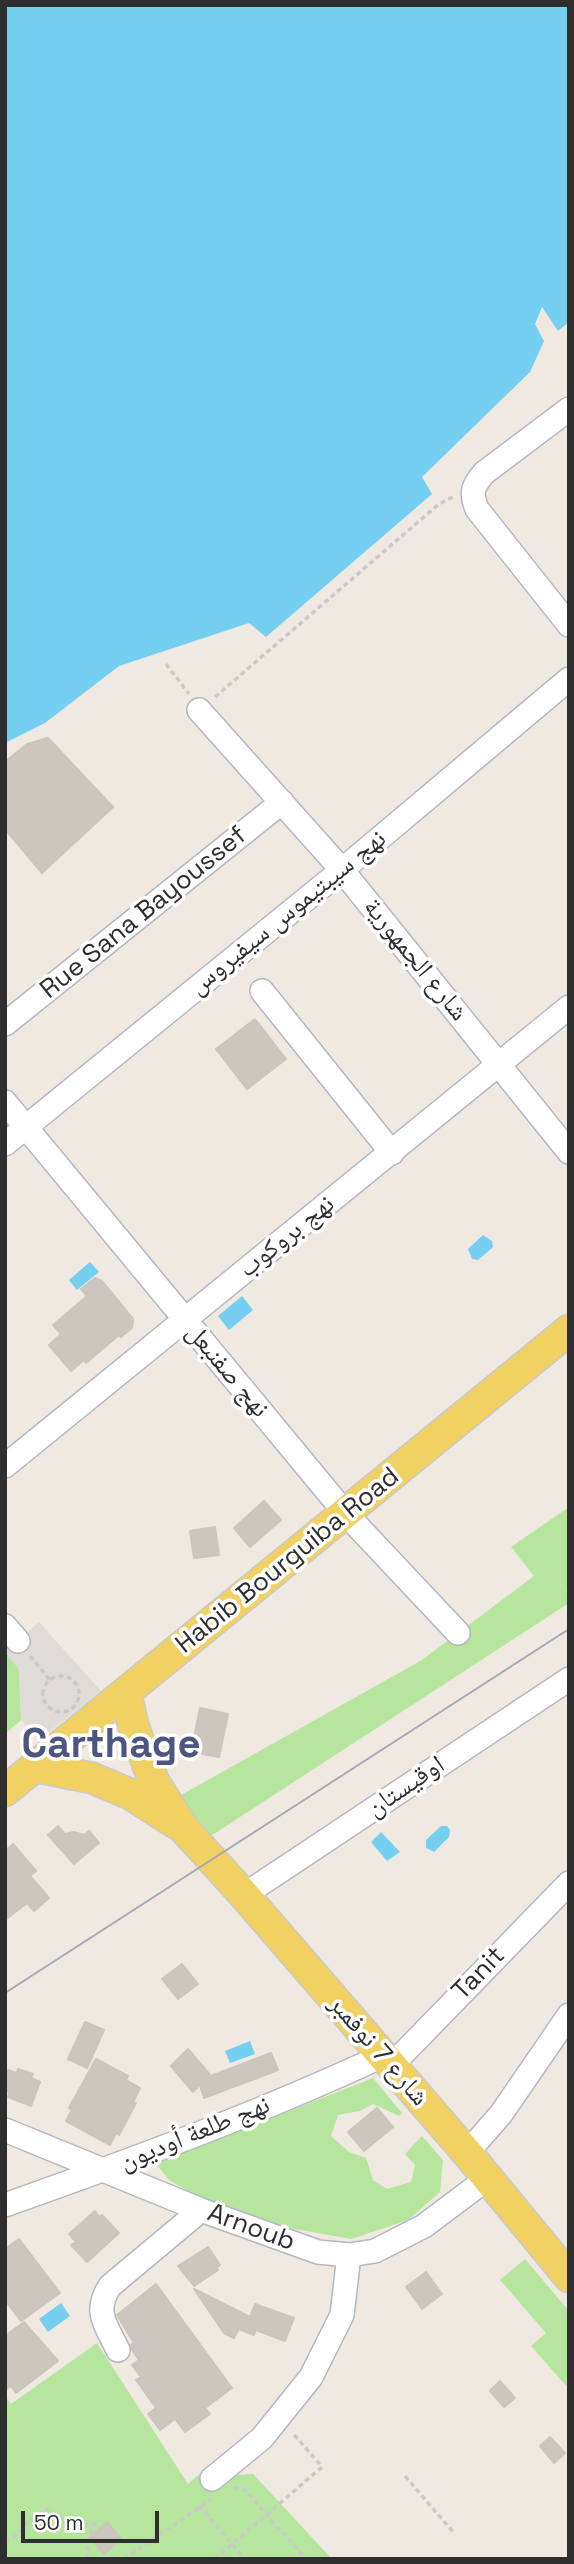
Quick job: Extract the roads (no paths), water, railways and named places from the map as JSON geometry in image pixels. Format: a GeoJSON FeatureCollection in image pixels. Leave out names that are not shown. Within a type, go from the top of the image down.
{"type":"FeatureCollection","features":[{"type":"Feature","properties":{"kind":"main road","name":"Habib Bourguiba Road"},"geometry":{"type":"LineString","coordinates":[[5,1791],[569,1329]]}},
{"type":"Feature","properties":{"kind":"main road","name":"شارع 7 نوفمبر"},"geometry":{"type":"LineString","coordinates":[[126,1694],[134,1728],[154,1782],[184,1829],[467,2153],[569,2277]]}},
{"type":"Feature","properties":{"kind":"main road","name":"شارع 7 نوفمبر"},"geometry":{"type":"LineString","coordinates":[[36,1767],[92,1778],[130,1794],[184,1829]]}},
{"type":"Feature","properties":{"kind":"street"},"geometry":{"type":"LineString","coordinates":[[569,409],[484,473],[473,486],[472,497],[491,528],[569,625]]}},
{"type":"Feature","properties":{"kind":"street","name":"نهج سيبتيموس سيفيروس"},"geometry":{"type":"LineString","coordinates":[[5,1144],[342,870],[569,679]]}},
{"type":"Feature","properties":{"kind":"street","name":"شارع الجمهورية"},"geometry":{"type":"LineString","coordinates":[[199,710],[342,870],[569,1152]]}},
{"type":"Feature","properties":{"kind":"street","name":"Rue Sana Bayoussef"},"geometry":{"type":"LineString","coordinates":[[5,1024],[282,802]]}},
{"type":"Feature","properties":{"kind":"street"},"geometry":{"type":"LineString","coordinates":[[261,991],[392,1153]]}},
{"type":"Feature","properties":{"kind":"street","name":"نهج بروكوب"},"geometry":{"type":"LineString","coordinates":[[5,1466],[569,1007]]}},
{"type":"Feature","properties":{"kind":"street","name":"نهج صفنبعل"},"geometry":{"type":"LineString","coordinates":[[5,1102],[346,1514],[458,1633]]}},
{"type":"Feature","properties":{"kind":"street","name":"اوقيستان"},"geometry":{"type":"LineString","coordinates":[[244,1895],[569,1679]]}},
{"type":"Feature","properties":{"kind":"street","name":"Tanit"},"geometry":{"type":"LineString","coordinates":[[386,2061],[569,1883]]}},
{"type":"Feature","properties":{"kind":"street"},"geometry":{"type":"LineString","coordinates":[[467,2153],[501,2114],[569,2015]]}},
{"type":"Feature","properties":{"kind":"street","name":"نهج طلعة أوديون"},"geometry":{"type":"LineString","coordinates":[[5,2205],[102,2171],[330,2080],[386,2061]]}},
{"type":"Feature","properties":{"kind":"street","name":"Arnoub"},"geometry":{"type":"LineString","coordinates":[[5,2130],[201,2210],[317,2252],[349,2255],[375,2251],[424,2226],[488,2178]]}},
{"type":"Feature","properties":{"kind":"street"},"geometry":{"type":"LineString","coordinates":[[118,2350],[104,2322],[100,2309],[102,2298],[110,2286],[201,2210]]}},
{"type":"Feature","properties":{"kind":"street"},"geometry":{"type":"LineString","coordinates":[[223,2487],[311,2377],[342,2315],[349,2255]]}},
{"type":"Feature","properties":{"kind":"water"},"geometry":{"type":"Polygon","coordinates":[[[5,5],[569,5],[569,322],[558,331],[542,307],[535,324],[544,341],[530,372],[422,477],[432,494],[266,637],[249,623],[119,666],[45,723],[5,743],[5,5]]]}},
{"type":"Feature","properties":{"kind":"water"},"geometry":{"type":"Polygon","coordinates":[[[483,1235],[492,1241],[493,1247],[478,1260],[472,1259],[468,1249],[483,1235]]]}},
{"type":"Feature","properties":{"kind":"water"},"geometry":{"type":"Polygon","coordinates":[[[90,1262],[99,1272],[77,1290],[69,1280],[90,1262]]]}},
{"type":"Feature","properties":{"kind":"water"},"geometry":{"type":"Polygon","coordinates":[[[242,1296],[253,1310],[229,1330],[218,1316],[242,1296]]]}},
{"type":"Feature","properties":{"kind":"water"},"geometry":{"type":"Polygon","coordinates":[[[441,1826],[447,1826],[450,1830],[449,1837],[434,1852],[426,1848],[426,1840],[441,1826]]]}},
{"type":"Feature","properties":{"kind":"water"},"geometry":{"type":"Polygon","coordinates":[[[381,1832],[400,1852],[387,1861],[371,1842],[381,1832]]]}},
{"type":"Feature","properties":{"kind":"water"},"geometry":{"type":"Polygon","coordinates":[[[250,2041],[255,2054],[230,2063],[225,2051],[250,2041]]]}},
{"type":"Feature","properties":{"kind":"water"},"geometry":{"type":"Polygon","coordinates":[[[61,2303],[70,2316],[48,2332],[39,2319],[61,2303]]]}},
{"type":"Feature","properties":{"kind":"tram line"},"geometry":{"type":"LineString","coordinates":[[5,1993],[569,1629]]}},
{"type":"Feature","properties":{"kind":"district","name":"Carthage"},"geometry":{"type":"Point","coordinates":[111,1746]}}]}
